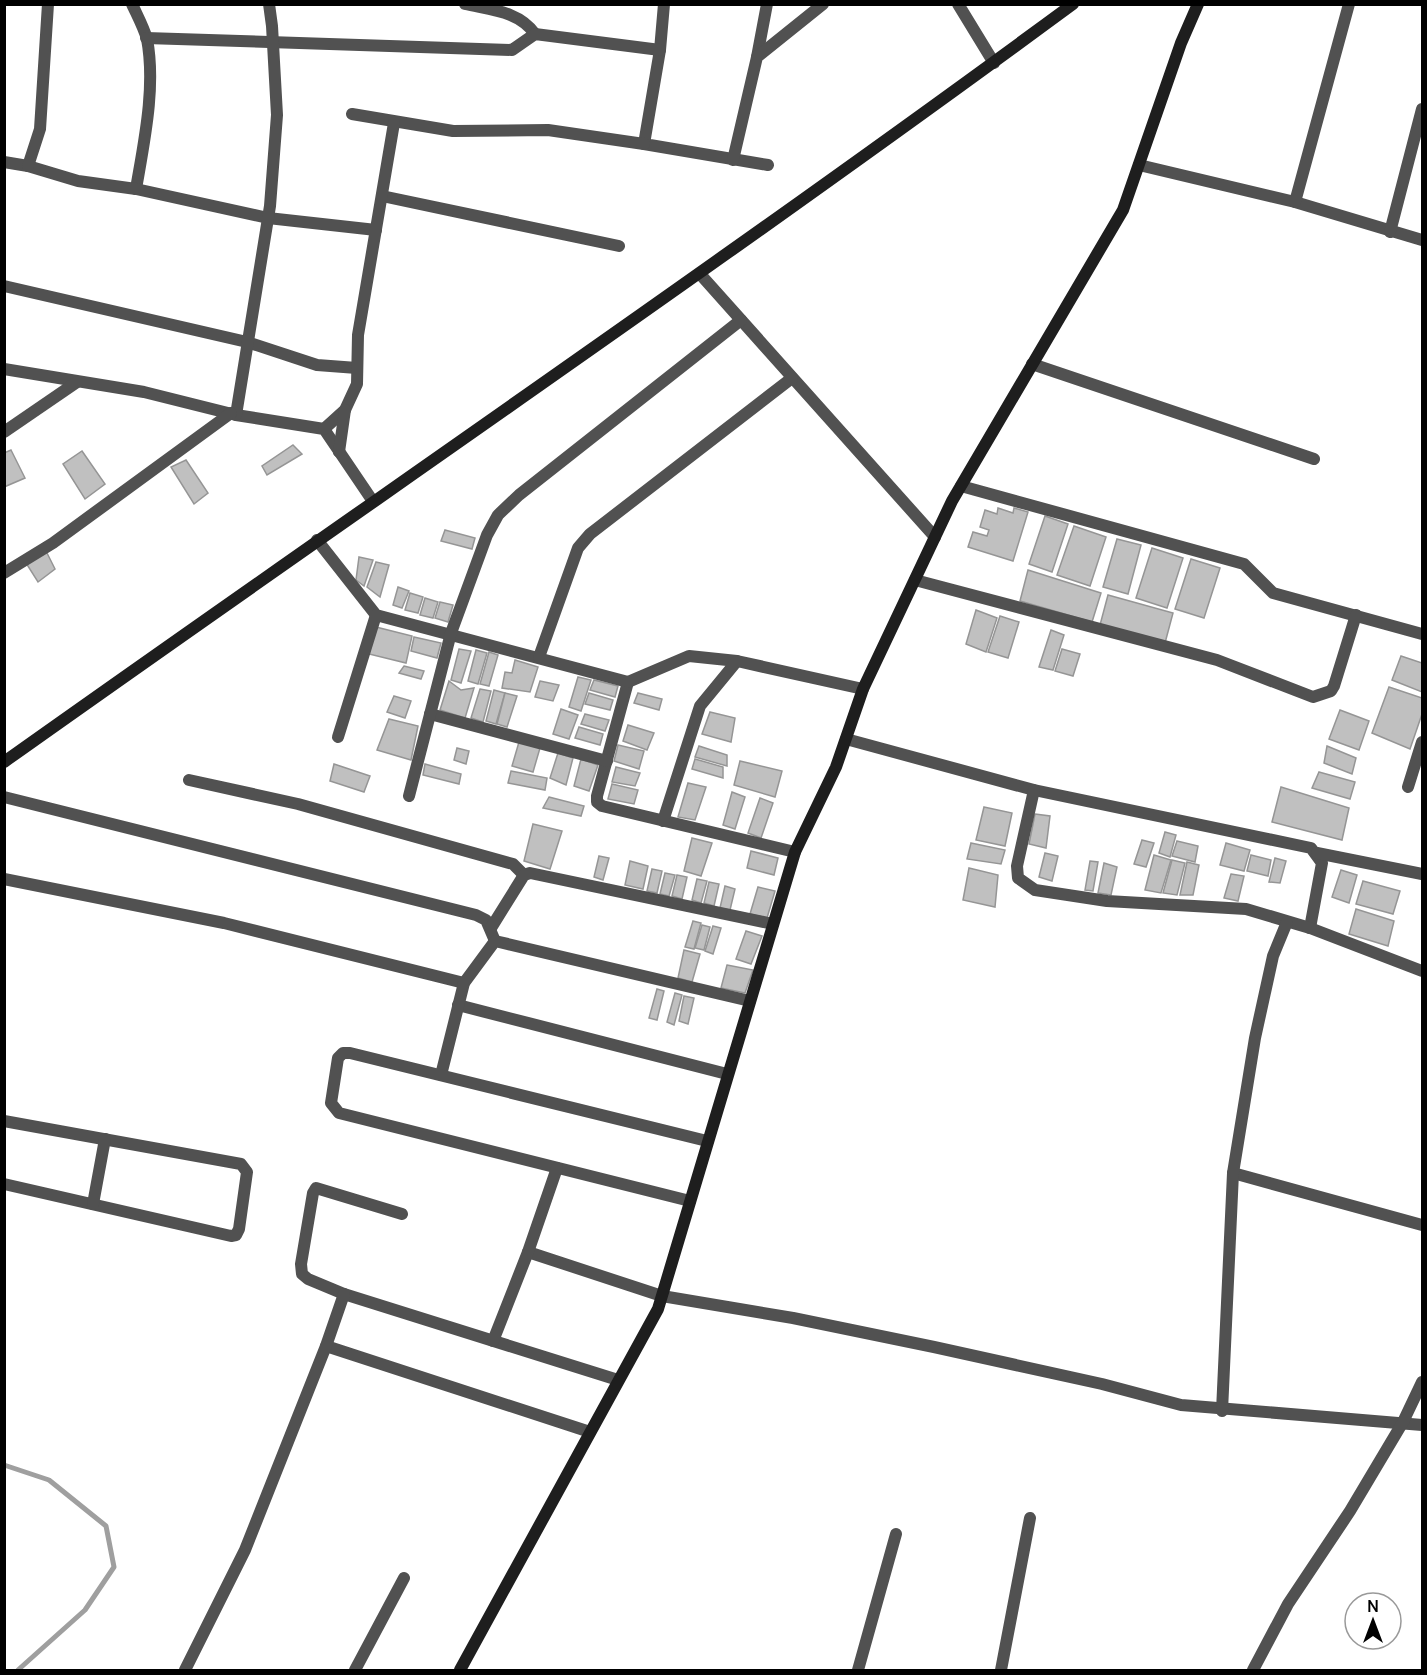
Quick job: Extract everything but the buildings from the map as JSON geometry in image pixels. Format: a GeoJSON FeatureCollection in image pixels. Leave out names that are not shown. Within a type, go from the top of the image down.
{"type":"FeatureCollection","features":[{"type":"Feature","properties":{"kind":"main road"},"geometry":{"type":"LineString","coordinates":[[4,762],[372,500],[700,274],[1073,4]]}},
{"type":"Feature","properties":{"kind":"main road"},"geometry":{"type":"LineString","coordinates":[[460,1671],[658,1309],[795,852],[820,805],[863,689],[961,486],[1123,210],[1181,43],[1198,4]]}},
{"type":"Feature","properties":{"kind":"street"},"geometry":{"type":"LineString","coordinates":[[28,166],[40,129],[48,4]]}},
{"type":"Feature","properties":{"kind":"street"},"geometry":{"type":"LineString","coordinates":[[132,4],[146,38],[149,77],[144,143],[136,189]]}},
{"type":"Feature","properties":{"kind":"street"},"geometry":{"type":"LineString","coordinates":[[4,573],[62,536],[233,414],[268,218],[277,116],[268,4]]}},
{"type":"Feature","properties":{"kind":"street"},"geometry":{"type":"LineString","coordinates":[[465,4],[510,14],[528,25],[535,34]]}},
{"type":"Feature","properties":{"kind":"street"},"geometry":{"type":"LineString","coordinates":[[644,144],[660,51],[664,4]]}},
{"type":"Feature","properties":{"kind":"street"},"geometry":{"type":"LineString","coordinates":[[733,160],[767,4]]}},
{"type":"Feature","properties":{"kind":"street"},"geometry":{"type":"LineString","coordinates":[[757,57],[823,4]]}},
{"type":"Feature","properties":{"kind":"street"},"geometry":{"type":"LineString","coordinates":[[958,4],[994,63]]}},
{"type":"Feature","properties":{"kind":"street"},"geometry":{"type":"LineString","coordinates":[[1295,202],[1349,4]]}},
{"type":"Feature","properties":{"kind":"street"},"geometry":{"type":"LineString","coordinates":[[146,38],[512,50],[535,34],[660,51]]}},
{"type":"Feature","properties":{"kind":"street"},"geometry":{"type":"LineString","coordinates":[[1390,232],[1422,110]]}},
{"type":"Feature","properties":{"kind":"street"},"geometry":{"type":"LineString","coordinates":[[352,114],[394,123],[453,131],[548,130],[768,165]]}},
{"type":"Feature","properties":{"kind":"street"},"geometry":{"type":"LineString","coordinates":[[339,452],[345,410],[357,384],[358,335],[394,123]]}},
{"type":"Feature","properties":{"kind":"street"},"geometry":{"type":"LineString","coordinates":[[4,162],[28,166],[78,181],[136,189],[268,218],[376,230]]}},
{"type":"Feature","properties":{"kind":"street"},"geometry":{"type":"LineString","coordinates":[[1139,165],[1295,202],[1422,240]]}},
{"type":"Feature","properties":{"kind":"street"},"geometry":{"type":"LineString","coordinates":[[382,196],[619,246]]}},
{"type":"Feature","properties":{"kind":"street"},"geometry":{"type":"LineString","coordinates":[[700,274],[935,537]]}},
{"type":"Feature","properties":{"kind":"street"},"geometry":{"type":"LineString","coordinates":[[4,286],[247,342],[317,365],[357,368]]}},
{"type":"Feature","properties":{"kind":"street"},"geometry":{"type":"LineString","coordinates":[[409,796],[451,633],[486,535],[498,515],[519,495],[741,320]]}},
{"type":"Feature","properties":{"kind":"street"},"geometry":{"type":"LineString","coordinates":[[1032,364],[1314,459]]}},
{"type":"Feature","properties":{"kind":"street"},"geometry":{"type":"LineString","coordinates":[[4,369],[144,392],[233,414],[324,429],[372,500]]}},
{"type":"Feature","properties":{"kind":"street"},"geometry":{"type":"LineString","coordinates":[[539,657],[578,548],[590,534],[792,378]]}},
{"type":"Feature","properties":{"kind":"street"},"geometry":{"type":"LineString","coordinates":[[4,432],[77,382]]}},
{"type":"Feature","properties":{"kind":"street"},"geometry":{"type":"LineString","coordinates":[[324,429],[345,410]]}},
{"type":"Feature","properties":{"kind":"street"},"geometry":{"type":"LineString","coordinates":[[961,486],[1244,564],[1273,593],[1422,633]]}},
{"type":"Feature","properties":{"kind":"street"},"geometry":{"type":"LineString","coordinates":[[317,540],[376,615],[451,633],[628,682],[689,656],[737,661],[863,689]]}},
{"type":"Feature","properties":{"kind":"street"},"geometry":{"type":"LineString","coordinates":[[915,580],[1226,663],[1313,697],[1331,691],[1334,686],[1356,615]]}},
{"type":"Feature","properties":{"kind":"street"},"geometry":{"type":"LineString","coordinates":[[338,737],[376,615]]}},
{"type":"Feature","properties":{"kind":"street"},"geometry":{"type":"LineString","coordinates":[[663,821],[700,706],[737,661]]}},
{"type":"Feature","properties":{"kind":"street"},"geometry":{"type":"LineString","coordinates":[[628,682],[597,802],[663,821],[795,852]]}},
{"type":"Feature","properties":{"kind":"street"},"geometry":{"type":"LineString","coordinates":[[430,714],[607,761]]}},
{"type":"Feature","properties":{"kind":"street"},"geometry":{"type":"LineString","coordinates":[[846,739],[1034,790],[1311,848],[1317,853],[1322,863],[1310,928]]}},
{"type":"Feature","properties":{"kind":"street"},"geometry":{"type":"LineString","coordinates":[[1408,787],[1422,742]]}},
{"type":"Feature","properties":{"kind":"street"},"geometry":{"type":"LineString","coordinates":[[189,780],[298,804],[513,864],[524,875]]}},
{"type":"Feature","properties":{"kind":"street"},"geometry":{"type":"LineString","coordinates":[[1034,790],[1017,866],[1018,878],[1035,890],[1107,901],[1222,905],[1246,909],[1310,928],[1422,971]]}},
{"type":"Feature","properties":{"kind":"street"},"geometry":{"type":"LineString","coordinates":[[4,797],[476,915],[486,920],[495,941]]}},
{"type":"Feature","properties":{"kind":"street"},"geometry":{"type":"LineString","coordinates":[[1317,853],[1422,874]]}},
{"type":"Feature","properties":{"kind":"street"},"geometry":{"type":"LineString","coordinates":[[491,928],[524,875],[530,873],[773,924]]}},
{"type":"Feature","properties":{"kind":"street"},"geometry":{"type":"LineString","coordinates":[[4,879],[224,922],[464,983]]}},
{"type":"Feature","properties":{"kind":"street"},"geometry":{"type":"LineString","coordinates":[[1222,1411],[1233,1173],[1255,1038],[1273,956],[1287,922]]}},
{"type":"Feature","properties":{"kind":"street"},"geometry":{"type":"LineString","coordinates":[[441,1075],[464,983],[495,941]]}},
{"type":"Feature","properties":{"kind":"street"},"geometry":{"type":"LineString","coordinates":[[495,941],[750,1001]]}},
{"type":"Feature","properties":{"kind":"street"},"geometry":{"type":"LineString","coordinates":[[458,1005],[727,1074]]}},
{"type":"Feature","properties":{"kind":"street"},"geometry":{"type":"LineString","coordinates":[[690,1201],[339,1113],[331,1102],[338,1058],[343,1053],[441,1075],[707,1142]]}},
{"type":"Feature","properties":{"kind":"street"},"geometry":{"type":"LineString","coordinates":[[4,1121],[241,1164],[247,1172],[238,1229],[236,1235],[231,1236],[4,1184]]}},
{"type":"Feature","properties":{"kind":"street"},"geometry":{"type":"LineString","coordinates":[[93,1204],[105,1140]]}},
{"type":"Feature","properties":{"kind":"street"},"geometry":{"type":"LineString","coordinates":[[492,1341],[528,1252],[557,1168]]}},
{"type":"Feature","properties":{"kind":"street"},"geometry":{"type":"LineString","coordinates":[[1233,1173],[1422,1225]]}},
{"type":"Feature","properties":{"kind":"street"},"geometry":{"type":"LineString","coordinates":[[402,1214],[316,1188],[313,1193],[301,1264],[302,1274],[308,1280],[344,1294],[618,1380]]}},
{"type":"Feature","properties":{"kind":"street"},"geometry":{"type":"LineString","coordinates":[[528,1252],[662,1296],[793,1318],[1102,1384],[1181,1405],[1222,1411],[1422,1425]]}},
{"type":"Feature","properties":{"kind":"street"},"geometry":{"type":"LineString","coordinates":[[184,1671],[245,1550],[326,1346],[344,1294]]}},
{"type":"Feature","properties":{"kind":"street"},"geometry":{"type":"LineString","coordinates":[[326,1346],[590,1432]]}},
{"type":"Feature","properties":{"kind":"street"},"geometry":{"type":"LineString","coordinates":[[1253,1671],[1288,1604],[1350,1511],[1403,1422],[1422,1382]]}},
{"type":"Feature","properties":{"kind":"street"},"geometry":{"type":"LineString","coordinates":[[1001,1671],[1030,1518]]}},
{"type":"Feature","properties":{"kind":"street"},"geometry":{"type":"LineString","coordinates":[[858,1671],[896,1534]]}},
{"type":"Feature","properties":{"kind":"street"},"geometry":{"type":"LineString","coordinates":[[355,1671],[404,1578]]}},
{"type":"Feature","properties":{"kind":"waterway"},"geometry":{"type":"LineString","coordinates":[[4,1465],[49,1480],[106,1526],[114,1567],[85,1610],[18,1670]]}}]}
